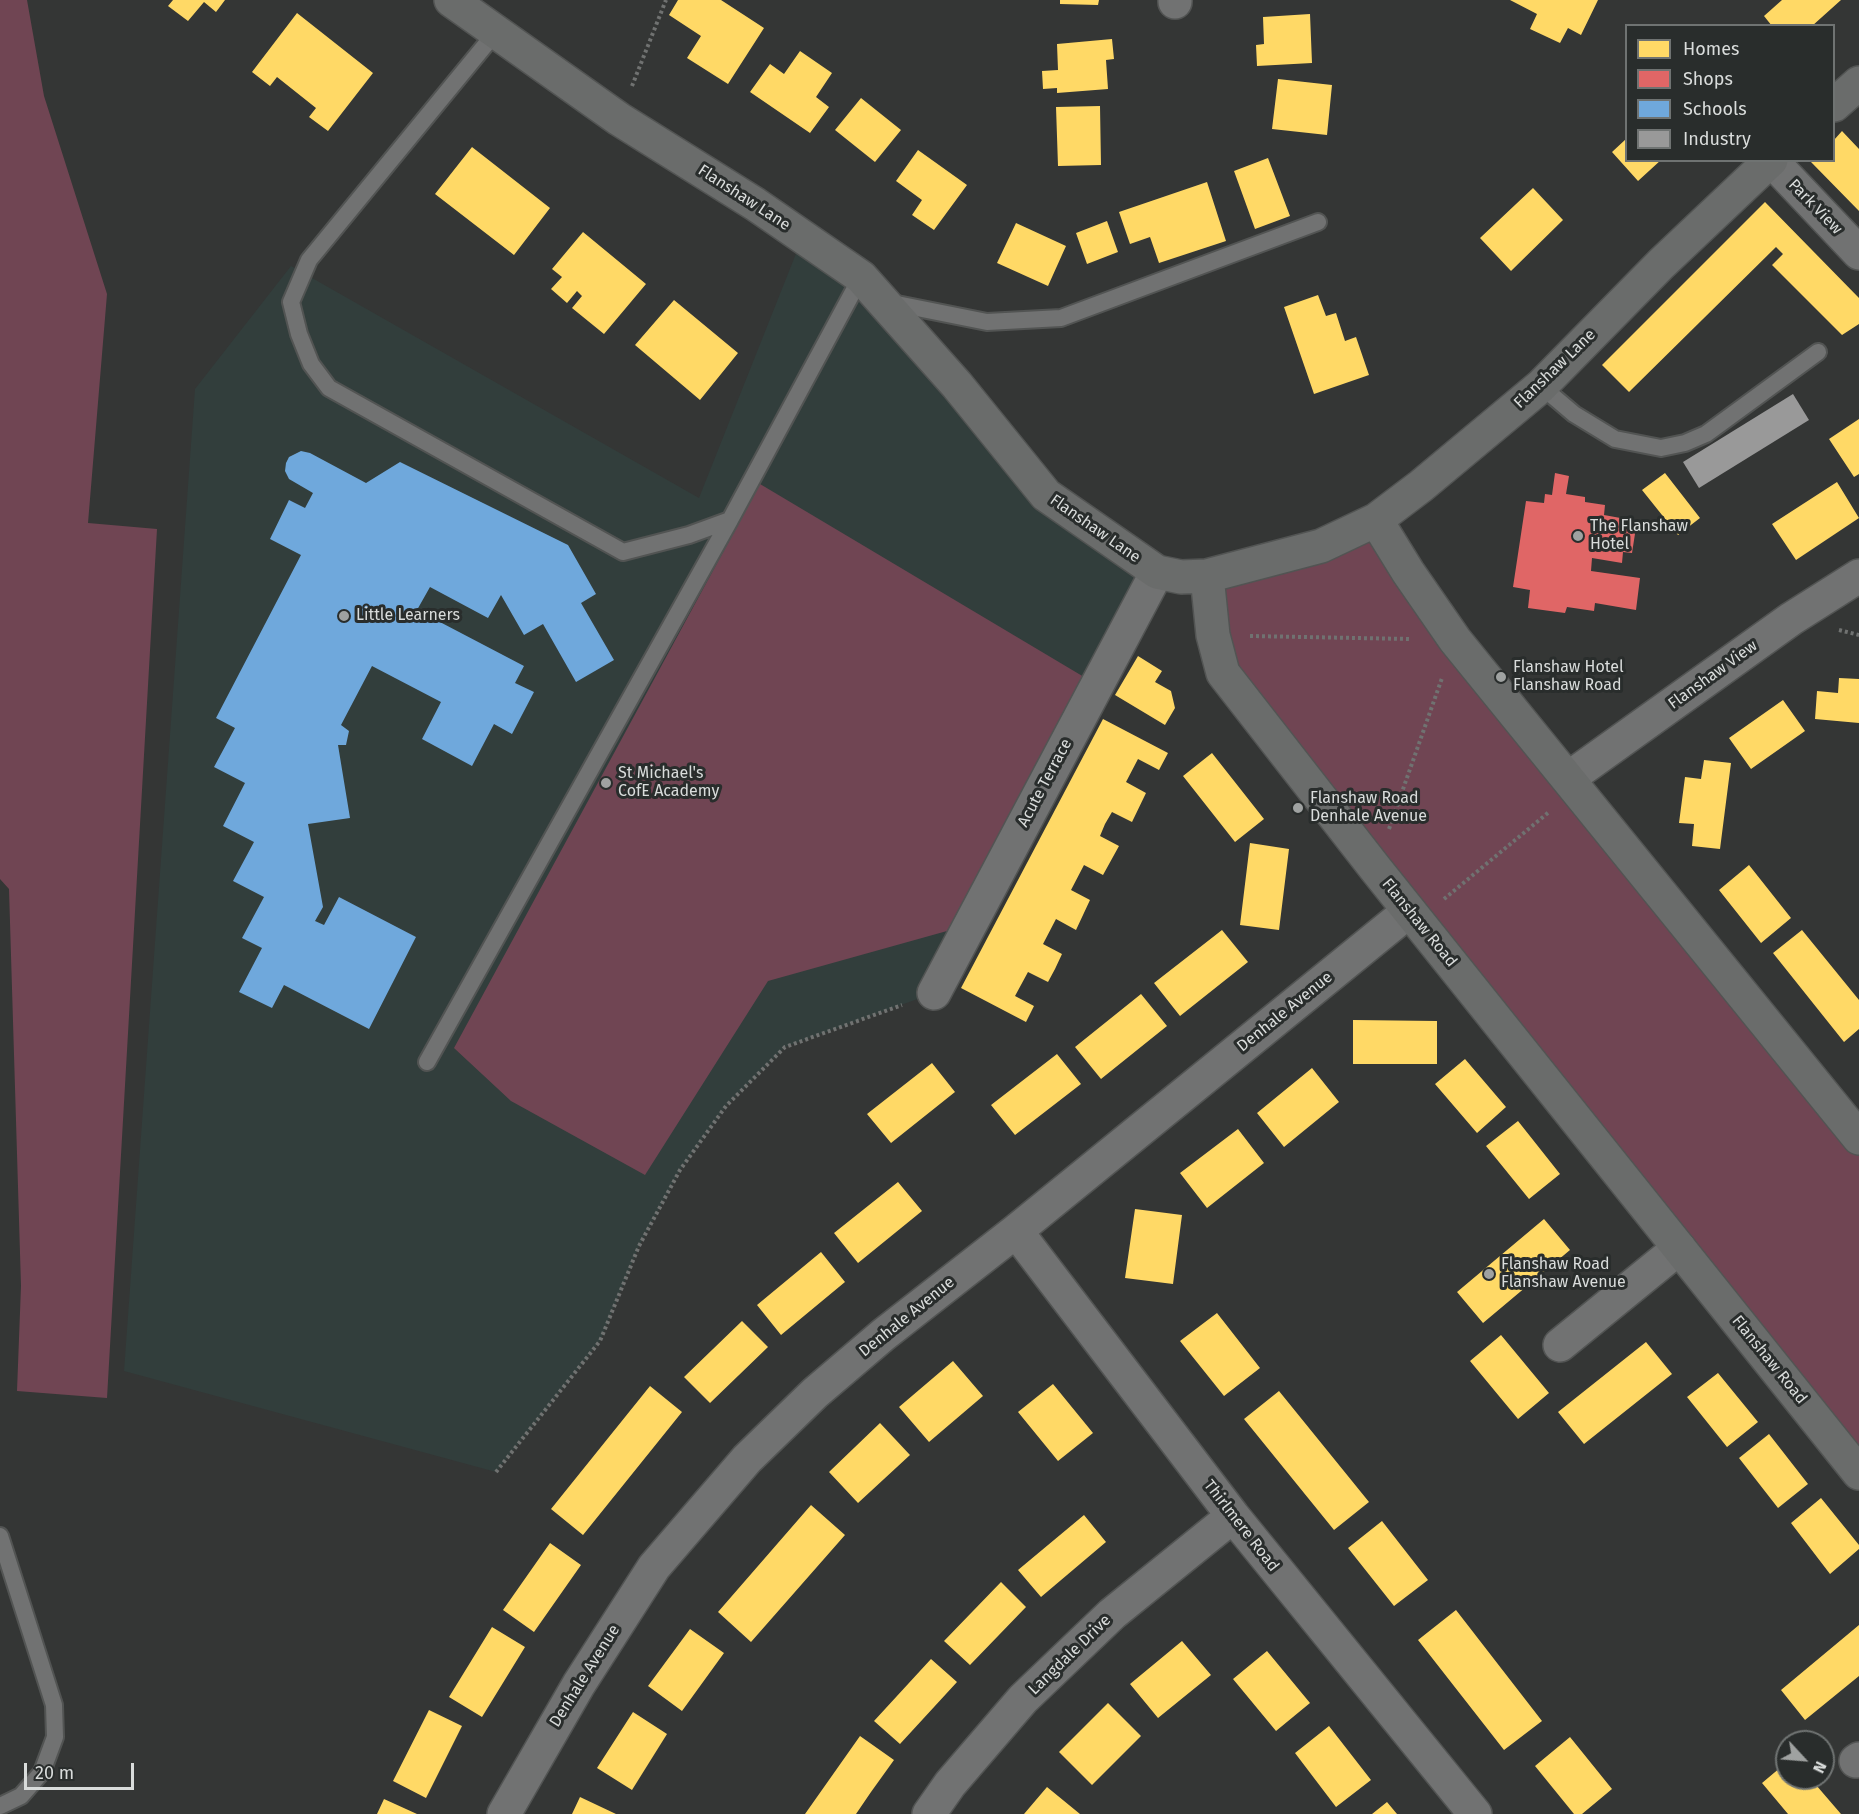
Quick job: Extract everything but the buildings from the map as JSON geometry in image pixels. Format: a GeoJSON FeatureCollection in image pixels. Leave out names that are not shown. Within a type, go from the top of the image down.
{"type":"FeatureCollection","features":[{"type":"Feature","properties":{"kind":"street","name":"Flanshaw Lane"},"geometry":{"type":"LineString","coordinates":[[451,0],[619,119],[755,204],[861,277],[957,385],[1046,495],[1157,572],[1181,577],[1207,576],[1321,546],[1376,520],[1431,478],[1541,386],[1661,264],[1769,162]]}},
{"type":"Feature","properties":{"kind":"street"},"geometry":{"type":"LineString","coordinates":[[1835,103],[1859,82]]}},
{"type":"Feature","properties":{"kind":"street","name":"Park View"},"geometry":{"type":"LineString","coordinates":[[1773,162],[1859,253]]}},
{"type":"Feature","properties":{"kind":"street"},"geometry":{"type":"LineString","coordinates":[[1376,520],[1408,572],[1455,639],[1859,1138]]}},
{"type":"Feature","properties":{"kind":"street","name":"Acute Terrace"},"geometry":{"type":"LineString","coordinates":[[934,993],[1157,572]]}},
{"type":"Feature","properties":{"kind":"street","name":"Flanshaw Road"},"geometry":{"type":"LineString","coordinates":[[1207,576],[1213,635],[1223,673],[1375,868],[1859,1473]]}},
{"type":"Feature","properties":{"kind":"street","name":"Flanshaw View"},"geometry":{"type":"LineString","coordinates":[[1573,783],[1791,620],[1859,576]]}},
{"type":"Feature","properties":{"kind":"street","name":"Denhale Avenue"},"geometry":{"type":"LineString","coordinates":[[504,1814],[579,1684],[654,1567],[747,1458],[823,1386],[883,1335],[1414,916]]}},
{"type":"Feature","properties":{"kind":"street","name":"Thirlmere Road"},"geometry":{"type":"LineString","coordinates":[[1016,1231],[1233,1516],[1475,1814]]}},
{"type":"Feature","properties":{"kind":"street"},"geometry":{"type":"LineString","coordinates":[[1560,1345],[1678,1248]]}},
{"type":"Feature","properties":{"kind":"street","name":"Langdale Drive"},"geometry":{"type":"LineString","coordinates":[[929,1814],[950,1784],[1023,1699],[1112,1614],[1233,1516]]}},
{"type":"Feature","properties":{"kind":"lane"},"geometry":{"type":"LineString","coordinates":[[496,32],[309,260],[291,302],[299,334],[311,364],[329,388],[623,552],[688,536],[730,519]]}},
{"type":"Feature","properties":{"kind":"lane"},"geometry":{"type":"LineString","coordinates":[[884,302],[987,322],[1061,318],[1318,222]]}},
{"type":"Feature","properties":{"kind":"lane"},"geometry":{"type":"LineString","coordinates":[[427,1062],[730,519],[861,277]]}},
{"type":"Feature","properties":{"kind":"lane"},"geometry":{"type":"LineString","coordinates":[[1541,386],[1574,414],[1615,439],[1661,448],[1685,443],[1706,434],[1818,352]]}},
{"type":"Feature","properties":{"kind":"lane"},"geometry":{"type":"LineString","coordinates":[[0,1536],[54,1705],[55,1737],[42,1772],[21,1796],[0,1806]]}},
{"type":"Feature","properties":{"kind":"path"},"geometry":{"type":"LineString","coordinates":[[619,119],[666,0]]}},
{"type":"Feature","properties":{"kind":"path"},"geometry":{"type":"LineString","coordinates":[[1213,635],[1455,639],[1375,868]]}},
{"type":"Feature","properties":{"kind":"path"},"geometry":{"type":"LineString","coordinates":[[1414,916],[1573,783]]}},
{"type":"Feature","properties":{"kind":"path"},"geometry":{"type":"LineString","coordinates":[[496,1472],[600,1341],[639,1246],[680,1170],[726,1106],[785,1047],[934,993]]}},
{"type":"Feature","properties":{"kind":"shaded area"},"geometry":{"type":"Polygon","coordinates":[[[0,0],[27,0],[44,96],[107,294],[88,523],[157,529],[107,1398],[17,1391],[21,1286],[9,889],[0,879],[0,0]]]}},
{"type":"Feature","properties":{"kind":"shaded area","name":"St Michael's CofE Academy"},"geometry":{"type":"Polygon","coordinates":[[[803,236],[1046,495],[1157,572],[934,993],[785,1047],[726,1106],[680,1170],[639,1246],[600,1341],[496,1472],[124,1371],[195,389],[291,266],[699,498],[803,236]]]}},
{"type":"Feature","properties":{"kind":"shaded area"},"geometry":{"type":"Polygon","coordinates":[[[760,484],[1084,677],[947,931],[768,981],[645,1175],[511,1101],[454,1048],[760,484]]]}},
{"type":"Feature","properties":{"kind":"shaded area"},"geometry":{"type":"Polygon","coordinates":[[[1376,520],[1859,1138],[1859,1473],[1223,673],[1207,576],[1376,520]]]}},
{"type":"Feature","properties":{"kind":"place","name":"The Flanshaw Hotel"},"geometry":{"type":"Point","coordinates":[1578,536]}},
{"type":"Feature","properties":{"kind":"place","name":"Little Learners"},"geometry":{"type":"Point","coordinates":[344,616]}},
{"type":"Feature","properties":{"kind":"place","name":"Flanshaw Hotel Flanshaw Road"},"geometry":{"type":"Point","coordinates":[1501,677]}},
{"type":"Feature","properties":{"kind":"place","name":"St Michael's CofE Academy"},"geometry":{"type":"Point","coordinates":[606,783]}},
{"type":"Feature","properties":{"kind":"place","name":"Flanshaw Road Denhale Avenue"},"geometry":{"type":"Point","coordinates":[1298,808]}},
{"type":"Feature","properties":{"kind":"place","name":"Flanshaw Road Flanshaw Avenue"},"geometry":{"type":"Point","coordinates":[1489,1274]}}]}
